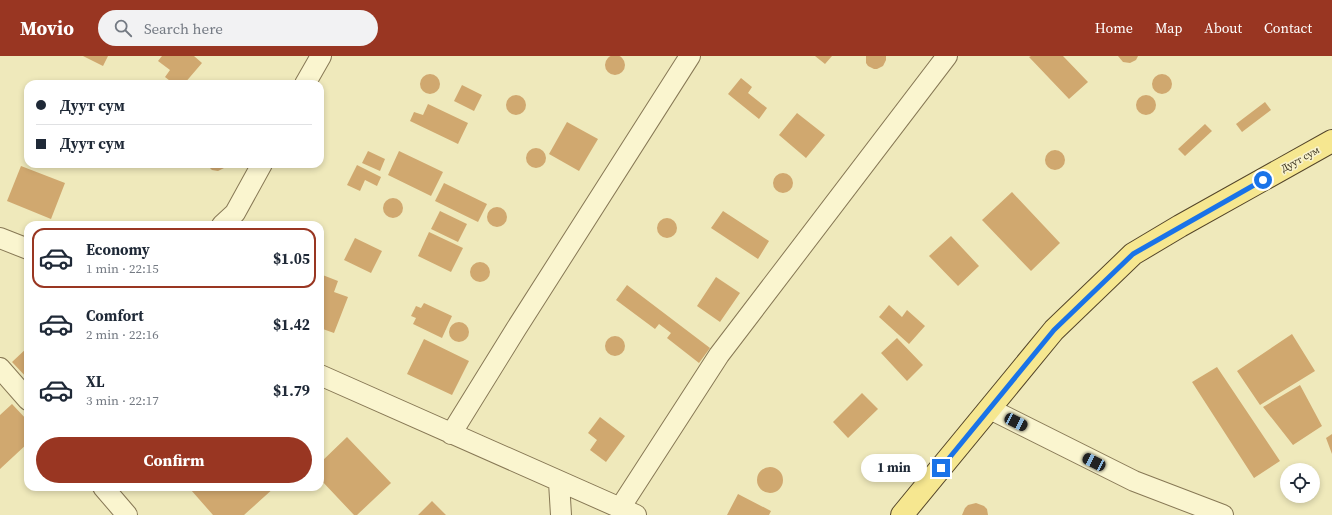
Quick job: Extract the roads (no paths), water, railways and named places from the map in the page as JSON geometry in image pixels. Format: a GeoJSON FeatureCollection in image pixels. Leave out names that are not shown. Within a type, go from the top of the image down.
{"type":"FeatureCollection","features":[{"type":"Feature","properties":{"kind":"main road","name":"Дуут сум"},"geometry":{"type":"LineString","coordinates":[[902,515],[1054,330],[1133,254],[1332,141]]}},
{"type":"Feature","properties":{"kind":"street"},"geometry":{"type":"LineString","coordinates":[[307,80],[321,56]]}},
{"type":"Feature","properties":{"kind":"street"},"geometry":{"type":"LineString","coordinates":[[451,434],[690,56]]}},
{"type":"Feature","properties":{"kind":"street"},"geometry":{"type":"LineString","coordinates":[[324,377],[559,482],[628,511],[719,355],[947,56]]}},
{"type":"Feature","properties":{"kind":"street"},"geometry":{"type":"LineString","coordinates":[[226,221],[235,213],[260,168]]}},
{"type":"Feature","properties":{"kind":"street"},"geometry":{"type":"LineString","coordinates":[[0,238],[24,247]]}},
{"type":"Feature","properties":{"kind":"street"},"geometry":{"type":"LineString","coordinates":[[0,368],[24,395]]}},
{"type":"Feature","properties":{"kind":"street"},"geometry":{"type":"LineString","coordinates":[[990,409],[1195,511],[1223,515]]}},
{"type":"Feature","properties":{"kind":"street"},"geometry":{"type":"LineString","coordinates":[[559,482],[562,515]]}},
{"type":"Feature","properties":{"kind":"street"},"geometry":{"type":"LineString","coordinates":[[106,491],[127,515]]}}]}
